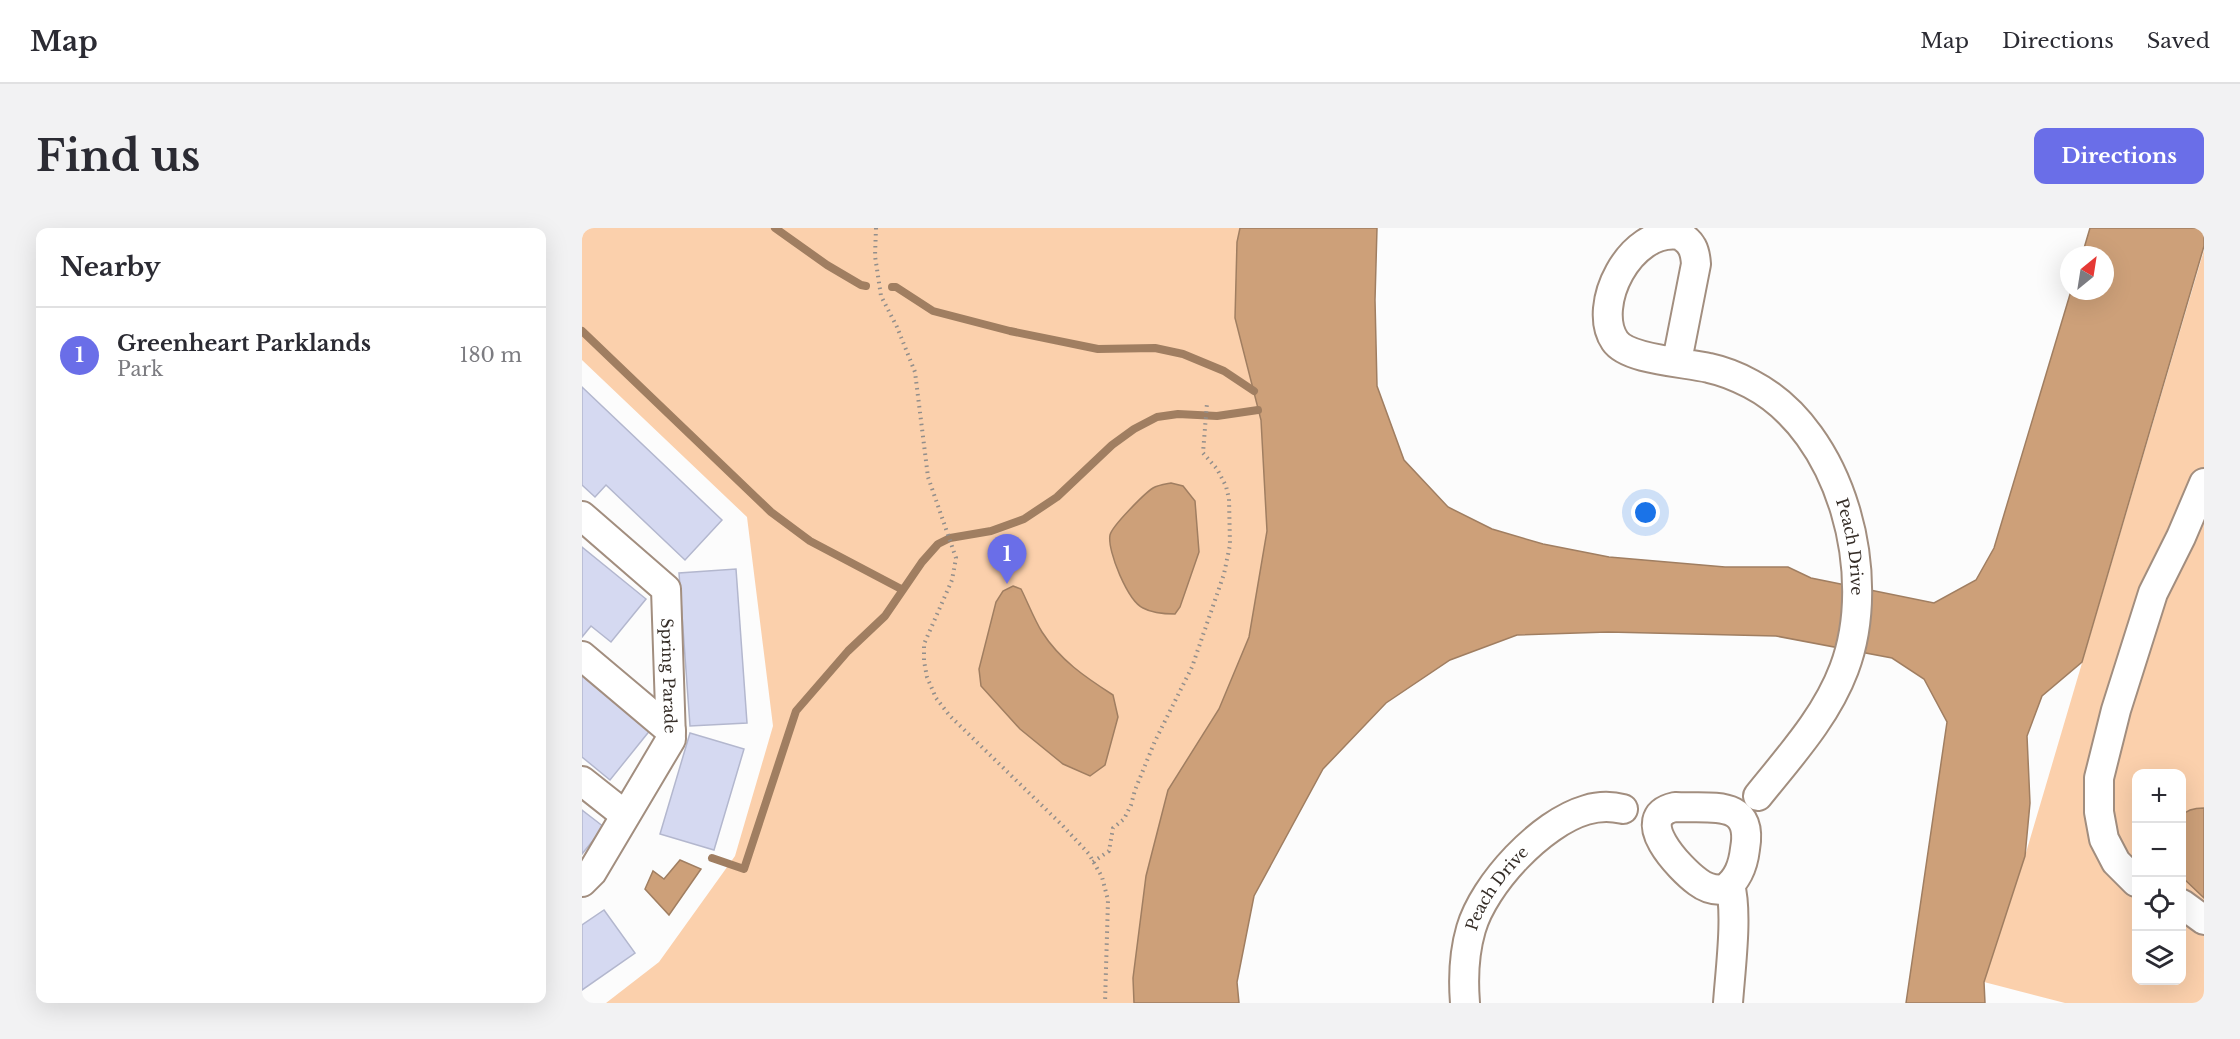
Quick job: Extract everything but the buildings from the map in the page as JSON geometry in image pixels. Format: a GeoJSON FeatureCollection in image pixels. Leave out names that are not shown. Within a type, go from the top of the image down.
{"type":"FeatureCollection","features":[{"type":"Feature","properties":{"kind":"street","name":"Peach Drive"},"geometry":{"type":"LineString","coordinates":[[1465,1003],[1465,959],[1471,929],[1481,906],[1504,871],[1520,854],[1562,820],[1596,808],[1623,808],[1632,802],[1667,809],[1675,807],[1738,820],[1737,801],[1747,796],[1758,796],[1806,737],[1843,672],[1857,608],[1857,573],[1854,545],[1841,493],[1816,447],[1795,419],[1777,401],[1752,384],[1711,368],[1677,361]]}},
{"type":"Feature","properties":{"kind":"street"},"geometry":{"type":"LineString","coordinates":[[2132,878],[2116,862],[2104,839],[2099,812],[2099,778],[2115,710],[2153,593],[2181,537],[2204,483]]}},
{"type":"Feature","properties":{"kind":"street","name":"Spring Parade"},"geometry":{"type":"LineString","coordinates":[[582,516],[666,590],[671,731],[671,739],[591,872],[582,882]]}},
{"type":"Feature","properties":{"kind":"street"},"geometry":{"type":"LineString","coordinates":[[582,656],[671,731]]}},
{"type":"Feature","properties":{"kind":"street"},"geometry":{"type":"LineString","coordinates":[[582,781],[625,815]]}},
{"type":"Feature","properties":{"kind":"street"},"geometry":{"type":"LineString","coordinates":[[1623,808],[1629,817],[1658,836],[1681,866],[1698,882],[1717,890],[1725,889],[1734,882],[1744,856],[1738,820]]}},
{"type":"Feature","properties":{"kind":"street"},"geometry":{"type":"LineString","coordinates":[[1658,836],[1656,827],[1658,816],[1667,809]]}},
{"type":"Feature","properties":{"kind":"street"},"geometry":{"type":"LineString","coordinates":[[1728,1003],[1732,924],[1730,885]]}},
{"type":"Feature","properties":{"kind":"street"},"geometry":{"type":"LineString","coordinates":[[2186,907],[2204,920]]}},
{"type":"Feature","properties":{"kind":"path"},"geometry":{"type":"LineString","coordinates":[[876,228],[875,256],[881,296],[897,327],[915,372],[927,466],[956,558],[952,580],[924,644],[927,677],[936,698],[950,716],[1062,825],[1093,862],[1102,877],[1108,900],[1105,1003]]}},
{"type":"Feature","properties":{"kind":"path"},"geometry":{"type":"LineString","coordinates":[[1093,862],[1109,851],[1113,828],[1124,819],[1131,805],[1155,741],[1192,667],[1224,574],[1230,545],[1229,499],[1226,486],[1217,469],[1203,453],[1207,403]]}},
{"type":"Feature","properties":{"kind":"shaded area"},"geometry":{"type":"Polygon","coordinates":[[[582,228],[1240,228],[1237,242],[1235,318],[1261,420],[1267,531],[1249,637],[1219,709],[1168,790],[1146,876],[1133,978],[1134,1003],[606,1003],[659,962],[735,856],[773,726],[747,517],[582,360],[582,228]]]}},
{"type":"Feature","properties":{"kind":"shaded area"},"geometry":{"type":"Polygon","coordinates":[[[1240,228],[1377,228],[1375,300],[1377,386],[1404,460],[1448,507],[1492,529],[1543,544],[1609,557],[1725,567],[1788,567],[1811,578],[1934,603],[1976,580],[1994,548],[2068,300],[2114,300],[2114,246],[2085,246],[2090,228],[2204,228],[2204,246],[2082,662],[2042,696],[2027,736],[2030,803],[2025,856],[1984,982],[1985,1003],[1906,1003],[1947,722],[1924,679],[1892,658],[1776,636],[1608,632],[1517,635],[1450,660],[1386,703],[1323,769],[1254,896],[1237,982],[1239,1003],[1134,1003],[1133,978],[1146,876],[1168,790],[1219,709],[1249,637],[1267,531],[1261,420],[1235,318],[1237,242],[1240,228]]]}},
{"type":"Feature","properties":{"kind":"shaded area"},"geometry":{"type":"Polygon","coordinates":[[[2204,250],[2204,1003],[2065,1003],[1984,982],[2025,856],[2204,250]]]}},
{"type":"Feature","properties":{"kind":"shaded area"},"geometry":{"type":"Polygon","coordinates":[[[1171,483],[1183,486],[1195,501],[1199,552],[1180,607],[1175,614],[1150,611],[1137,604],[1120,575],[1110,542],[1112,531],[1136,503],[1153,488],[1171,483]]]}},
{"type":"Feature","properties":{"kind":"shaded area"},"geometry":{"type":"Polygon","coordinates":[[[1013,586],[1021,589],[1039,627],[1057,651],[1083,675],[1113,695],[1118,717],[1105,765],[1090,776],[1063,764],[1020,729],[981,686],[979,669],[996,602],[1003,591],[1013,586]]]}},
{"type":"Feature","properties":{"kind":"shaded area"},"geometry":{"type":"Polygon","coordinates":[[[2204,808],[2204,898],[2186,881],[2186,812],[2204,808]]]}},
{"type":"Feature","properties":{"kind":"shaded area"},"geometry":{"type":"Polygon","coordinates":[[[680,860],[701,869],[669,915],[645,889],[653,871],[664,879],[680,860]]]}},
{"type":"Feature","properties":{"kind":"waterway"},"geometry":{"type":"LineString","coordinates":[[775,228],[827,265],[866,286]]}},
{"type":"Feature","properties":{"kind":"waterway"},"geometry":{"type":"LineString","coordinates":[[892,287],[896,287],[933,311],[1010,331],[1098,349],[1155,348],[1183,354],[1224,371],[1254,391]]}},
{"type":"Feature","properties":{"kind":"waterway"},"geometry":{"type":"LineString","coordinates":[[582,331],[771,512],[810,541],[903,590]]}},
{"type":"Feature","properties":{"kind":"waterway"},"geometry":{"type":"LineString","coordinates":[[712,858],[744,869],[796,711],[848,651],[885,616],[922,562],[938,544],[950,538],[991,531],[1024,519],[1057,497],[1112,445],[1134,429],[1157,417],[1178,414],[1217,416],[1258,410]]}},
{"type":"Feature","properties":{"kind":"place","name":"Greenheart Parklands"},"geometry":{"type":"Point","coordinates":[1007,584]}}]}
